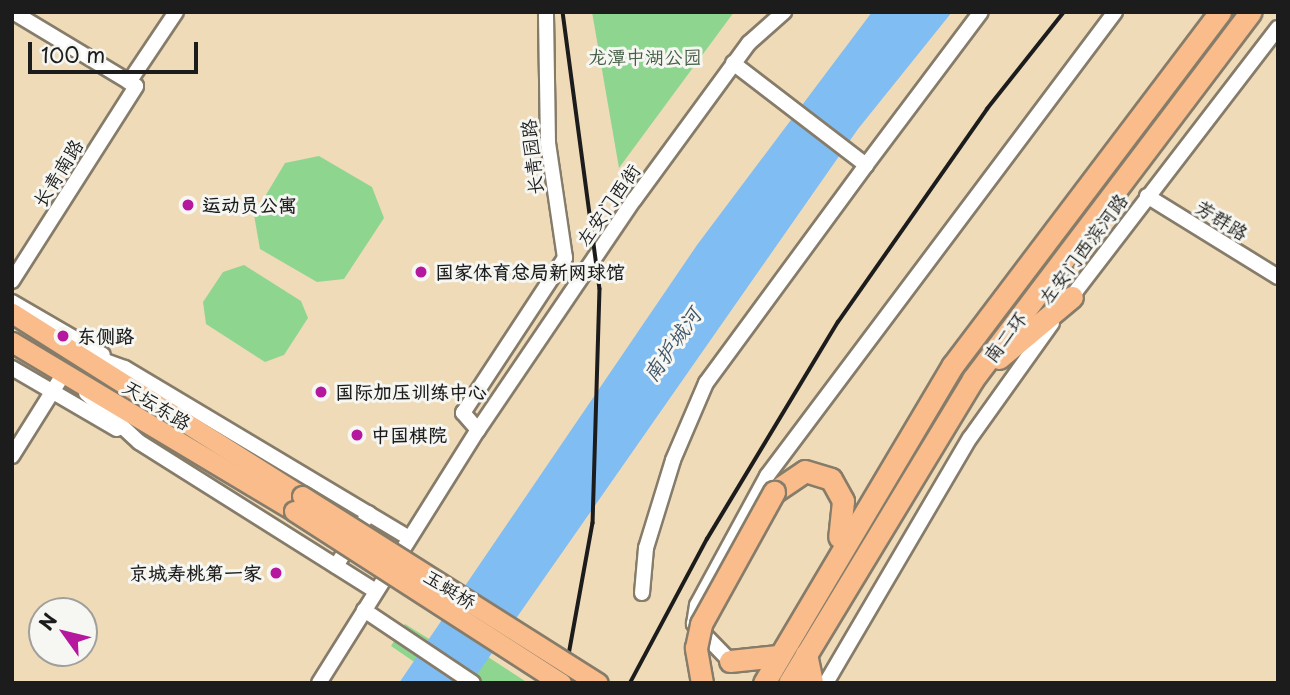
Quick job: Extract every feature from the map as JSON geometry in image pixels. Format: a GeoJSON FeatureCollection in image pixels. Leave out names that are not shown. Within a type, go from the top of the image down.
{"type":"FeatureCollection","features":[{"type":"Feature","properties":{"kind":"highway","name":"南二环"},"geometry":{"type":"LineString","coordinates":[[764,683],[834,560],[953,365],[1220,12]]}},
{"type":"Feature","properties":{"kind":"highway","name":"南二环"},"geometry":{"type":"LineString","coordinates":[[789,683],[973,379],[1251,12]]}},
{"type":"Feature","properties":{"kind":"highway"},"geometry":{"type":"LineString","coordinates":[[973,379],[1072,297]]}},
{"type":"Feature","properties":{"kind":"highway"},"geometry":{"type":"LineString","coordinates":[[702,683],[696,648],[701,624],[774,492],[805,471],[836,485],[844,514],[834,560]]}},
{"type":"Feature","properties":{"kind":"highway"},"geometry":{"type":"LineString","coordinates":[[806,654],[812,682]]}},
{"type":"Feature","properties":{"kind":"highway"},"geometry":{"type":"LineString","coordinates":[[745,683],[730,661],[778,656]]}},
{"type":"Feature","properties":{"kind":"main road","name":"天坛东路"},"geometry":{"type":"LineString","coordinates":[[12,313],[298,503]]}},
{"type":"Feature","properties":{"kind":"main road","name":"天坛东路"},"geometry":{"type":"LineString","coordinates":[[12,342],[298,503]]}},
{"type":"Feature","properties":{"kind":"main road","name":"玉蜓桥"},"geometry":{"type":"LineString","coordinates":[[298,503],[561,683]]}},
{"type":"Feature","properties":{"kind":"main road","name":"玉蜓桥"},"geometry":{"type":"LineString","coordinates":[[298,503],[598,683]]}},
{"type":"Feature","properties":{"kind":"street"},"geometry":{"type":"LineString","coordinates":[[13,12],[133,84]]}},
{"type":"Feature","properties":{"kind":"street","name":"长青南路"},"geometry":{"type":"LineString","coordinates":[[12,281],[176,12]]}},
{"type":"Feature","properties":{"kind":"street","name":"长青园路"},"geometry":{"type":"LineString","coordinates":[[478,430],[463,413],[565,258],[548,142],[546,12]]}},
{"type":"Feature","properties":{"kind":"street","name":"左安门西街"},"geometry":{"type":"LineString","coordinates":[[318,683],[478,430],[733,64],[784,12]]}},
{"type":"Feature","properties":{"kind":"street"},"geometry":{"type":"LineString","coordinates":[[642,593],[646,548],[669,472],[706,383],[981,12]]}},
{"type":"Feature","properties":{"kind":"street"},"geometry":{"type":"LineString","coordinates":[[730,661],[694,624],[697,605],[767,476],[1115,12]]}},
{"type":"Feature","properties":{"kind":"street","name":"左安门西滨河路"},"geometry":{"type":"LineString","coordinates":[[826,683],[970,438],[1147,196],[1278,28]]}},
{"type":"Feature","properties":{"kind":"street"},"geometry":{"type":"LineString","coordinates":[[733,64],[783,98],[866,165]]}},
{"type":"Feature","properties":{"kind":"street","name":"芳群路"},"geometry":{"type":"LineString","coordinates":[[1147,196],[1278,277]]}},
{"type":"Feature","properties":{"kind":"street"},"geometry":{"type":"LineString","coordinates":[[12,302],[409,538]]}},
{"type":"Feature","properties":{"kind":"street"},"geometry":{"type":"LineString","coordinates":[[60,344],[125,368]]}},
{"type":"Feature","properties":{"kind":"street"},"geometry":{"type":"LineString","coordinates":[[12,368],[139,442],[376,591]]}},
{"type":"Feature","properties":{"kind":"street"},"geometry":{"type":"LineString","coordinates":[[12,456],[64,373],[139,442]]}},
{"type":"Feature","properties":{"kind":"street"},"geometry":{"type":"LineString","coordinates":[[336,566],[369,513]]}},
{"type":"Feature","properties":{"kind":"street"},"geometry":{"type":"LineString","coordinates":[[393,564],[577,683]]}},
{"type":"Feature","properties":{"kind":"street"},"geometry":{"type":"LineString","coordinates":[[364,610],[398,636],[473,683]]}},
{"type":"Feature","properties":{"kind":"green space","name":"龙潭中湖公园"},"geometry":{"type":"Polygon","coordinates":[[[592,12],[734,12],[619,168],[592,12]]]}},
{"type":"Feature","properties":{"kind":"green space"},"geometry":{"type":"Polygon","coordinates":[[[319,156],[372,187],[384,218],[344,279],[317,282],[260,249],[254,215],[285,163],[319,156]]]}},
{"type":"Feature","properties":{"kind":"green space"},"geometry":{"type":"Polygon","coordinates":[[[244,265],[301,301],[308,318],[284,355],[265,362],[206,324],[203,302],[223,272],[244,265]]]}},
{"type":"Feature","properties":{"kind":"green space"},"geometry":{"type":"Polygon","coordinates":[[[405,624],[479,670],[488,657],[528,683],[445,683],[391,646],[405,624]]]}},
{"type":"Feature","properties":{"kind":"water","name":"南护城河"},"geometry":{"type":"Polygon","coordinates":[[[872,12],[952,12],[858,129],[471,683],[399,683],[697,245],[872,12]]]}},
{"type":"Feature","properties":{"kind":"railway"},"geometry":{"type":"LineString","coordinates":[[563,12],[600,289],[593,523],[564,683]]}},
{"type":"Feature","properties":{"kind":"railway"},"geometry":{"type":"LineString","coordinates":[[630,683],[707,539],[838,322],[987,109],[1064,12]]}},
{"type":"Feature","properties":{"kind":"place","name":"运动员公寓"},"geometry":{"type":"Point","coordinates":[188,205]}},
{"type":"Feature","properties":{"kind":"place","name":"国家体育总局新网球馆"},"geometry":{"type":"Point","coordinates":[421,272]}},
{"type":"Feature","properties":{"kind":"place","name":"东侧路"},"geometry":{"type":"Point","coordinates":[63,336]}},
{"type":"Feature","properties":{"kind":"place","name":"国际加压训练中心"},"geometry":{"type":"Point","coordinates":[321,392]}},
{"type":"Feature","properties":{"kind":"place","name":"中国棋院"},"geometry":{"type":"Point","coordinates":[357,435]}},
{"type":"Feature","properties":{"kind":"place","name":"京城寿桃第一家"},"geometry":{"type":"Point","coordinates":[276,573]}}]}
